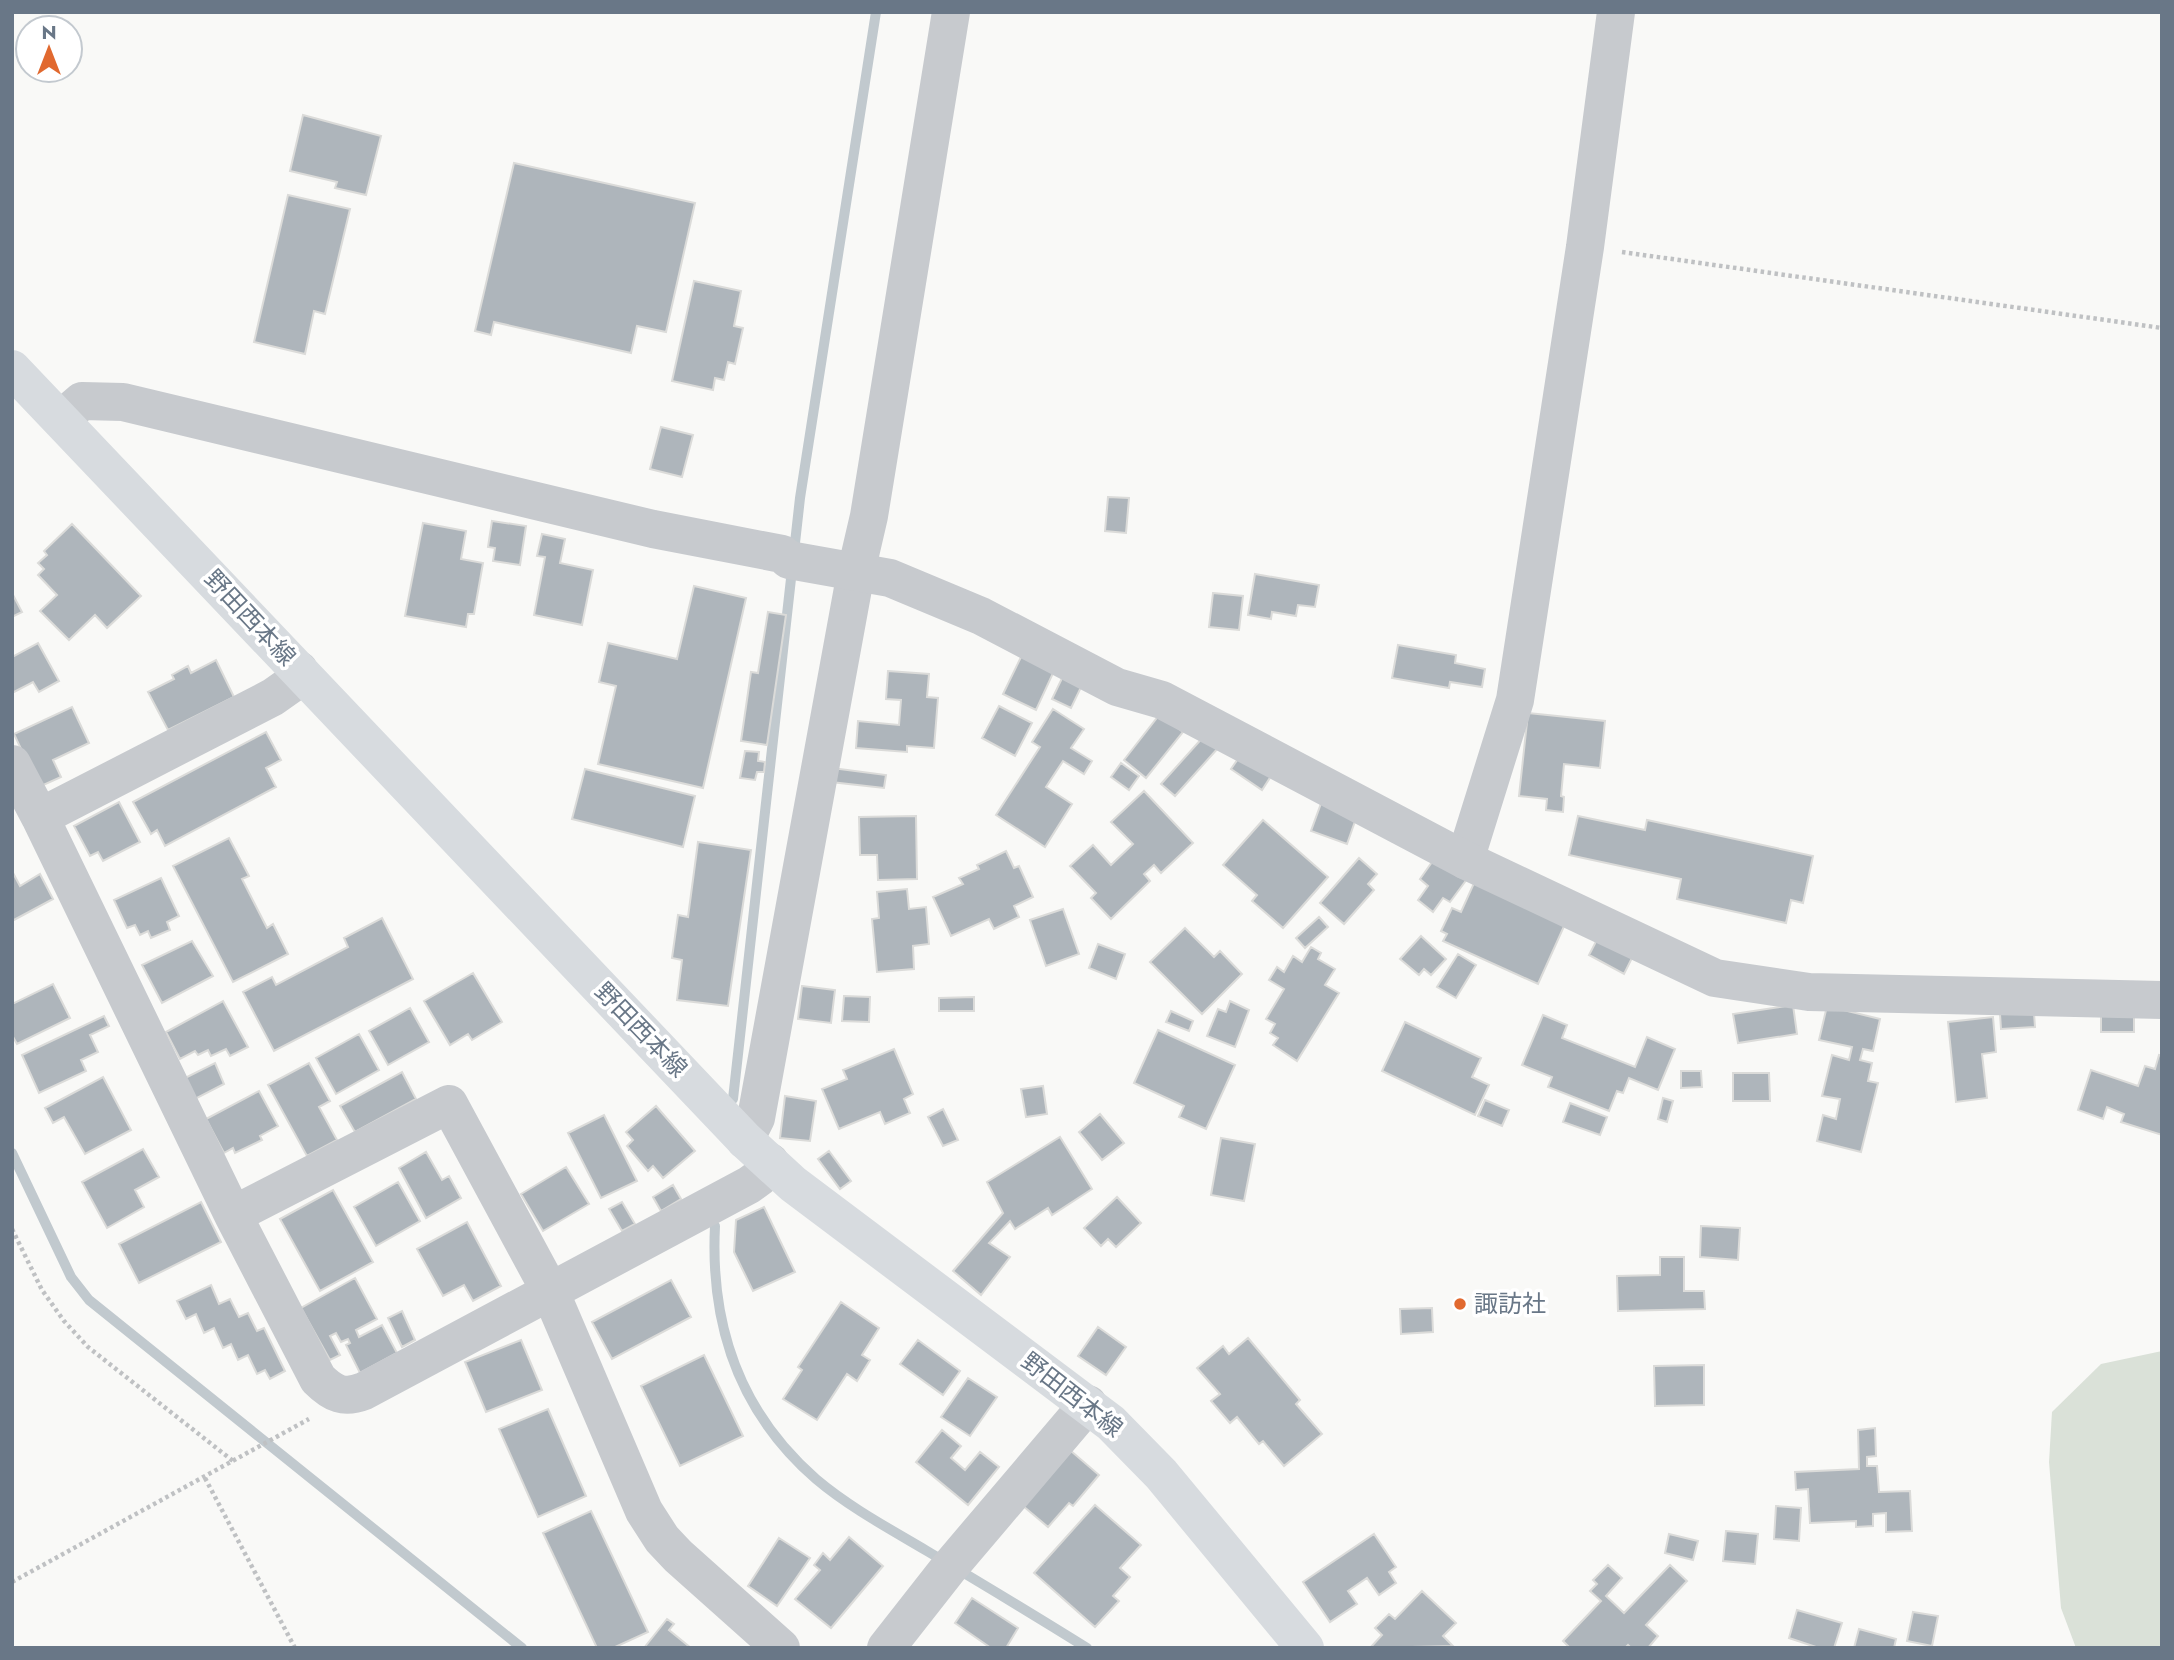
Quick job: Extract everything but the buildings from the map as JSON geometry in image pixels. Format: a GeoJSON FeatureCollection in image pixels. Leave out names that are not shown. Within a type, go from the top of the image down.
{"type":"FeatureCollection","features":[{"type":"Feature","properties":{"kind":"main road","name":"野田西本線"},"geometry":{"type":"LineString","coordinates":[[12,369],[757,1151],[793,1184],[1088,1404],[1139,1449],[1305,1648]]}},
{"type":"Feature","properties":{"kind":"street"},"geometry":{"type":"LineString","coordinates":[[12,764],[233,1215],[318,1379],[335,1394],[354,1395],[364,1391],[760,1177],[756,1118],[856,572],[869,516],[951,12]]}},
{"type":"Feature","properties":{"kind":"street"},"geometry":{"type":"LineString","coordinates":[[1465,860],[1514,700],[1585,247],[1616,12]]}},
{"type":"Feature","properties":{"kind":"street"},"geometry":{"type":"LineString","coordinates":[[61,419],[82,401],[123,402],[653,529],[782,554],[789,560],[890,578],[970,611],[1117,687],[1162,700],[1465,860],[1715,978],[1809,992],[2162,1000]]}},
{"type":"Feature","properties":{"kind":"street"},"geometry":{"type":"LineString","coordinates":[[40,817],[273,697],[290,685],[299,670]]}},
{"type":"Feature","properties":{"kind":"street"},"geometry":{"type":"LineString","coordinates":[[233,1215],[449,1104],[550,1292],[644,1511],[662,1539],[678,1556],[781,1648]]}},
{"type":"Feature","properties":{"kind":"street"},"geometry":{"type":"LineString","coordinates":[[886,1648],[953,1563],[1088,1404]]}},
{"type":"Feature","properties":{"kind":"path"},"geometry":{"type":"LineString","coordinates":[[1585,247],[2162,328]]}},
{"type":"Feature","properties":{"kind":"path"},"geometry":{"type":"LineString","coordinates":[[12,1229],[42,1290],[64,1321],[88,1347],[233,1461]]}},
{"type":"Feature","properties":{"kind":"path"},"geometry":{"type":"LineString","coordinates":[[12,1582],[286,1432]]}},
{"type":"Feature","properties":{"kind":"path"},"geometry":{"type":"LineString","coordinates":[[205,1478],[295,1648]]}},
{"type":"Feature","properties":{"kind":"shaded area"},"geometry":{"type":"Polygon","coordinates":[[[2162,1351],[2162,1648],[2076,1648],[2061,1608],[2049,1462],[2052,1412],[2101,1364],[2162,1351]]]}},
{"type":"Feature","properties":{"kind":"waterway"},"geometry":{"type":"LineString","coordinates":[[733,1099],[800,498],[876,12]]}},
{"type":"Feature","properties":{"kind":"waterway"},"geometry":{"type":"LineString","coordinates":[[12,1153],[71,1277],[89,1300],[522,1648]]}},
{"type":"Feature","properties":{"kind":"waterway"},"geometry":{"type":"LineString","coordinates":[[715,1226],[715,1263],[724,1332],[749,1396],[789,1453],[816,1479],[856,1508],[1087,1648]]}},
{"type":"Feature","properties":{"kind":"place","name":"諏訪社"},"geometry":{"type":"Point","coordinates":[1460,1304]}}]}
